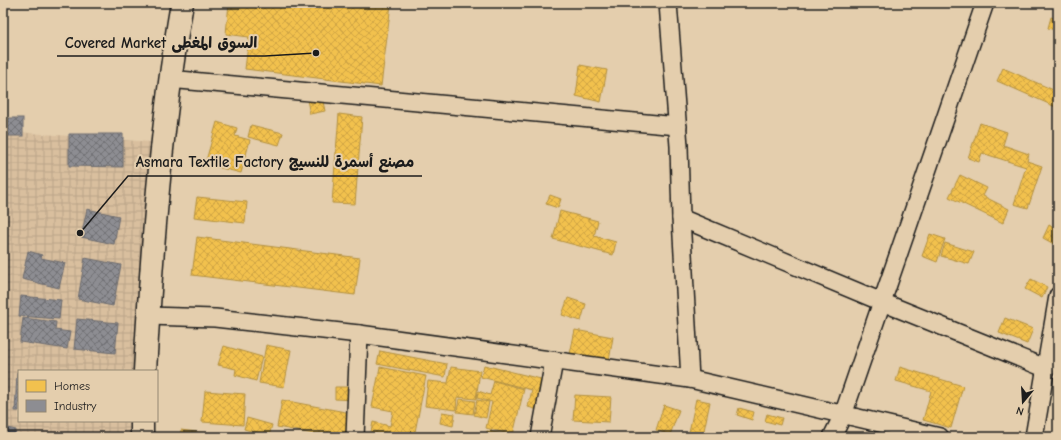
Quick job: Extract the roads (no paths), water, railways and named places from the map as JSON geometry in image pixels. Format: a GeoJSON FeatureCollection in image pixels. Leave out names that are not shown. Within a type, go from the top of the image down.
{"type":"FeatureCollection","features":[{"type":"Feature","properties":{"kind":"main road"},"geometry":{"type":"LineString","coordinates":[[145,370],[160,152],[169,78],[182,3]]}},
{"type":"Feature","properties":{"kind":"main road"},"geometry":{"type":"LineString","coordinates":[[142,422],[142,437]]}},
{"type":"Feature","properties":{"kind":"street"},"geometry":{"type":"LineString","coordinates":[[668,3],[678,126],[681,218],[690,379]]}},
{"type":"Feature","properties":{"kind":"street"},"geometry":{"type":"LineString","coordinates":[[832,437],[843,415],[985,3]]}},
{"type":"Feature","properties":{"kind":"street"},"geometry":{"type":"LineString","coordinates":[[169,78],[678,126]]}},
{"type":"Feature","properties":{"kind":"street"},"geometry":{"type":"LineString","coordinates":[[681,218],[1045,368]]}},
{"type":"Feature","properties":{"kind":"street"},"geometry":{"type":"LineString","coordinates":[[1034,437],[1058,296]]}},
{"type":"Feature","properties":{"kind":"street"},"geometry":{"type":"LineString","coordinates":[[148,316],[216,318],[359,334],[690,379],[940,437]]}},
{"type":"Feature","properties":{"kind":"street"},"geometry":{"type":"LineString","coordinates":[[355,437],[359,334]]}},
{"type":"Feature","properties":{"kind":"street"},"geometry":{"type":"LineString","coordinates":[[540,437],[554,361]]}},
{"type":"Feature","properties":{"kind":"place","name":"Covered Market السوق المغطى"},"geometry":{"type":"Point","coordinates":[316,53]}},
{"type":"Feature","properties":{"kind":"place","name":"Asmara Textile Factory مصنع أسمرة للنسيج"},"geometry":{"type":"Point","coordinates":[80,233]}}]}
